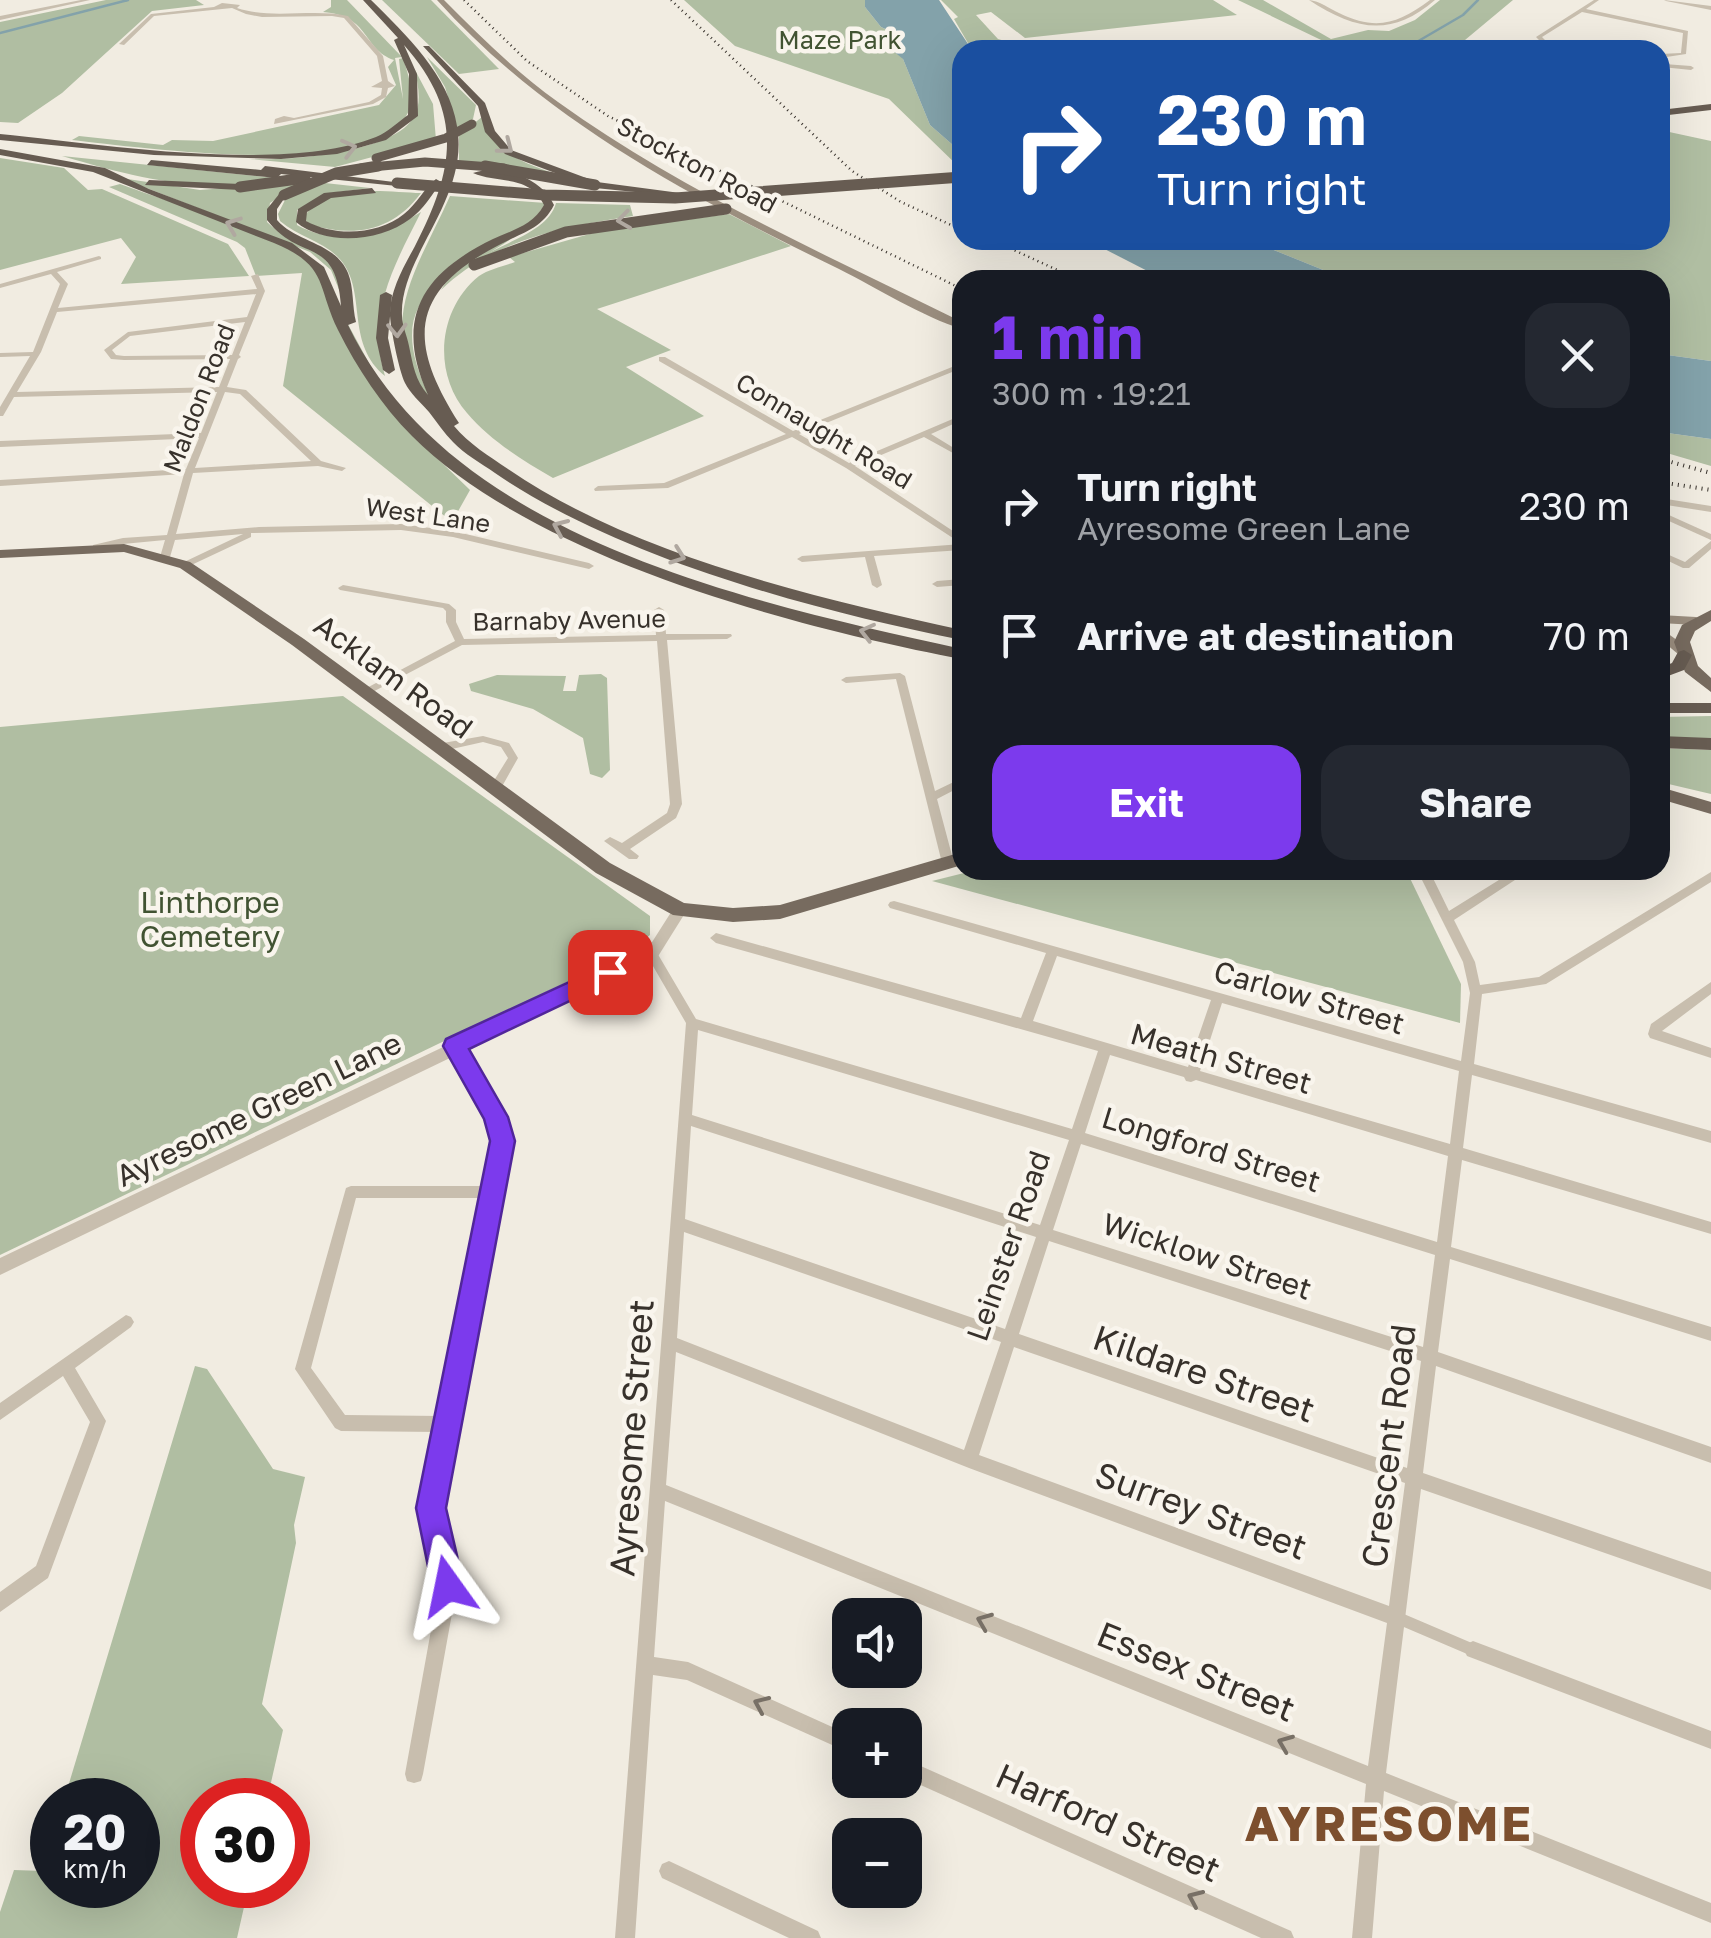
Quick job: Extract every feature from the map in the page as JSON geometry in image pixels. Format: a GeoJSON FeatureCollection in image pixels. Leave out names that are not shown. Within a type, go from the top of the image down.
{"type":"FeatureCollection","features":[{"type":"Feature","properties":{"kind":"highway"},"geometry":{"type":"LineString","coordinates":[[355,0],[419,64],[436,100],[442,146],[436,182],[390,282],[382,338],[401,395],[457,464]]}},
{"type":"Feature","properties":{"kind":"highway"},"geometry":{"type":"LineString","coordinates":[[367,0],[428,64],[448,104],[454,140],[444,198],[399,295],[396,314],[400,362],[417,397],[468,448],[565,509],[669,552],[829,604],[952,633]]}},
{"type":"Feature","properties":{"kind":"highway"},"geometry":{"type":"LineString","coordinates":[[388,21],[435,55],[473,96],[485,110],[490,132],[508,152],[595,185]]}},
{"type":"Feature","properties":{"kind":"highway"},"geometry":{"type":"LineString","coordinates":[[0,145],[133,148],[283,158],[338,151],[384,137],[406,124],[415,107],[413,74],[398,40]]}},
{"type":"Feature","properties":{"kind":"highway"},"geometry":{"type":"LineString","coordinates":[[0,145],[160,185],[240,187],[343,168],[446,138],[472,124],[480,109],[473,96]]}},
{"type":"Feature","properties":{"kind":"highway"},"geometry":{"type":"LineString","coordinates":[[1670,117],[1711,113]]}},
{"type":"Feature","properties":{"kind":"highway"},"geometry":{"type":"LineString","coordinates":[[0,145],[472,194],[668,203],[886,191]]}},
{"type":"Feature","properties":{"kind":"highway"},"geometry":{"type":"LineString","coordinates":[[133,148],[410,173],[478,173],[526,182],[543,192],[550,205],[531,226],[476,254],[430,292],[416,321],[414,336],[422,366],[442,410],[468,448]]}},
{"type":"Feature","properties":{"kind":"highway"},"geometry":{"type":"LineString","coordinates":[[358,353],[341,270],[320,249],[282,231],[272,220],[272,208],[284,196],[342,172],[425,164],[507,168],[595,185],[716,196]]}},
{"type":"Feature","properties":{"kind":"highway"},"geometry":{"type":"LineString","coordinates":[[91,167],[304,254],[326,279],[344,329],[400,413],[457,464],[543,520],[649,565],[807,616],[952,652]]}},
{"type":"Feature","properties":{"kind":"highway"},"geometry":{"type":"LineString","coordinates":[[436,182],[408,216],[388,227],[328,233],[307,227],[299,216],[307,205],[328,196],[398,187],[541,196],[716,196],[952,181]]}},
{"type":"Feature","properties":{"kind":"highway"},"geometry":{"type":"LineString","coordinates":[[422,366],[421,342],[428,314],[447,289],[474,266],[541,236],[598,224],[952,181]]}},
{"type":"Feature","properties":{"kind":"highway"},"geometry":{"type":"LineString","coordinates":[[1670,670],[1678,666],[1683,653]]}},
{"type":"Feature","properties":{"kind":"highway"},"geometry":{"type":"LineString","coordinates":[[1670,695],[1711,695]]}},
{"type":"Feature","properties":{"kind":"highway"},"geometry":{"type":"LineString","coordinates":[[1670,708],[1711,708]]}},
{"type":"Feature","properties":{"kind":"highway"},"geometry":{"type":"LineString","coordinates":[[1670,742],[1711,744]]}},
{"type":"Feature","properties":{"kind":"main road","name":"Stockton Road"},"geometry":{"type":"LineString","coordinates":[[440,0],[471,36],[514,74],[627,153],[952,321]]}},
{"type":"Feature","properties":{"kind":"main road","name":"Acklam Road"},"geometry":{"type":"LineString","coordinates":[[0,554],[96,547],[165,556],[185,565],[443,747],[603,868],[680,910]]}},
{"type":"Feature","properties":{"kind":"main road"},"geometry":{"type":"LineString","coordinates":[[1683,653],[1684,636],[1703,618],[1711,598]]}},
{"type":"Feature","properties":{"kind":"main road"},"geometry":{"type":"LineString","coordinates":[[1670,619],[1703,618]]}},
{"type":"Feature","properties":{"kind":"main road"},"geometry":{"type":"LineString","coordinates":[[1670,641],[1711,687]]}},
{"type":"Feature","properties":{"kind":"main road"},"geometry":{"type":"LineString","coordinates":[[1670,796],[1711,808]]}},
{"type":"Feature","properties":{"kind":"main road"},"geometry":{"type":"LineString","coordinates":[[680,910],[733,915],[780,912],[952,862]]}},
{"type":"Feature","properties":{"kind":"street"},"geometry":{"type":"LineString","coordinates":[[0,18],[88,0]]}},
{"type":"Feature","properties":{"kind":"street"},"geometry":{"type":"LineString","coordinates":[[1311,0],[1353,22],[1376,27],[1412,18],[1433,0]]}},
{"type":"Feature","properties":{"kind":"street"},"geometry":{"type":"LineString","coordinates":[[1541,40],[1539,38],[1597,0]]}},
{"type":"Feature","properties":{"kind":"street"},"geometry":{"type":"LineString","coordinates":[[1666,0],[1711,8]]}},
{"type":"Feature","properties":{"kind":"street"},"geometry":{"type":"LineString","coordinates":[[122,44],[156,14],[215,4],[230,4],[261,18],[322,14],[346,17],[380,56],[384,96],[371,104],[294,120]]}},
{"type":"Feature","properties":{"kind":"street"},"geometry":{"type":"LineString","coordinates":[[1582,10],[1686,32],[1684,53],[1670,55]]}},
{"type":"Feature","properties":{"kind":"street"},"geometry":{"type":"LineString","coordinates":[[1670,66],[1690,68]]}},
{"type":"Feature","properties":{"kind":"street"},"geometry":{"type":"LineString","coordinates":[[0,286],[99,258]]}},
{"type":"Feature","properties":{"kind":"street"},"geometry":{"type":"LineString","coordinates":[[0,414],[36,354],[56,310],[64,284],[52,271]]}},
{"type":"Feature","properties":{"kind":"street","name":"Maldon Road"},"geometry":{"type":"LineString","coordinates":[[165,556],[189,474],[261,291],[255,276]]}},
{"type":"Feature","properties":{"kind":"street"},"geometry":{"type":"LineString","coordinates":[[56,310],[261,291]]}},
{"type":"Feature","properties":{"kind":"street"},"geometry":{"type":"LineString","coordinates":[[237,357],[124,358],[114,357],[108,350],[128,334],[250,319]]}},
{"type":"Feature","properties":{"kind":"street"},"geometry":{"type":"LineString","coordinates":[[0,355],[36,354]]}},
{"type":"Feature","properties":{"kind":"street","name":"Connaught Road"},"geometry":{"type":"LineString","coordinates":[[662,359],[848,466],[952,537]]}},
{"type":"Feature","properties":{"kind":"street"},"geometry":{"type":"LineString","coordinates":[[598,489],[665,486],[952,369]]}},
{"type":"Feature","properties":{"kind":"street"},"geometry":{"type":"LineString","coordinates":[[0,394],[224,389],[243,392],[318,463]]}},
{"type":"Feature","properties":{"kind":"street"},"geometry":{"type":"LineString","coordinates":[[848,466],[952,421]]}},
{"type":"Feature","properties":{"kind":"street"},"geometry":{"type":"LineString","coordinates":[[924,433],[952,450]]}},
{"type":"Feature","properties":{"kind":"street"},"geometry":{"type":"LineString","coordinates":[[0,444],[204,435]]}},
{"type":"Feature","properties":{"kind":"street"},"geometry":{"type":"LineString","coordinates":[[0,483],[318,463],[342,468]]}},
{"type":"Feature","properties":{"kind":"street"},"geometry":{"type":"LineString","coordinates":[[1670,503],[1711,509]]}},
{"type":"Feature","properties":{"kind":"street"},"geometry":{"type":"LineString","coordinates":[[1670,519],[1711,537]]}},
{"type":"Feature","properties":{"kind":"street","name":"West Lane"},"geometry":{"type":"LineString","coordinates":[[96,547],[172,536],[259,530],[401,526],[454,534],[590,566]]}},
{"type":"Feature","properties":{"kind":"street","name":"West Lane"},"geometry":{"type":"LineString","coordinates":[[185,565],[259,530]]}},
{"type":"Feature","properties":{"kind":"street"},"geometry":{"type":"LineString","coordinates":[[1670,559],[1686,566],[1711,544]]}},
{"type":"Feature","properties":{"kind":"street"},"geometry":{"type":"LineString","coordinates":[[802,559],[952,545]]}},
{"type":"Feature","properties":{"kind":"street"},"geometry":{"type":"LineString","coordinates":[[869,555],[877,585]]}},
{"type":"Feature","properties":{"kind":"street"},"geometry":{"type":"LineString","coordinates":[[937,584],[952,583]]}},
{"type":"Feature","properties":{"kind":"street"},"geometry":{"type":"LineString","coordinates":[[342,588],[446,606],[452,610],[450,622],[460,642]]}},
{"type":"Feature","properties":{"kind":"street"},"geometry":{"type":"LineString","coordinates":[[353,602],[362,591]]}},
{"type":"Feature","properties":{"kind":"street"},"geometry":{"type":"LineString","coordinates":[[621,848],[675,810],[659,610]]}},
{"type":"Feature","properties":{"kind":"street","name":"Barnaby Avenue"},"geometry":{"type":"LineString","coordinates":[[365,693],[460,642],[726,636]]}},
{"type":"Feature","properties":{"kind":"street"},"geometry":{"type":"LineString","coordinates":[[846,680],[900,676],[952,850]]}},
{"type":"Feature","properties":{"kind":"street"},"geometry":{"type":"LineString","coordinates":[[443,747],[483,739],[505,744],[512,758],[496,787]]}},
{"type":"Feature","properties":{"kind":"street"},"geometry":{"type":"LineString","coordinates":[[933,796],[952,787]]}},
{"type":"Feature","properties":{"kind":"street"},"geometry":{"type":"LineString","coordinates":[[1476,990],[1542,981],[1711,876]]}},
{"type":"Feature","properties":{"kind":"street","name":"Crescent Road"},"geometry":{"type":"LineString","coordinates":[[1362,1938],[1376,1780],[1476,990],[1469,962],[1428,880]]}},
{"type":"Feature","properties":{"kind":"street"},"geometry":{"type":"LineString","coordinates":[[1448,918],[1508,880]]}},
{"type":"Feature","properties":{"kind":"street","name":"Carlow Street"},"geometry":{"type":"LineString","coordinates":[[894,905],[1711,1137]]}},
{"type":"Feature","properties":{"kind":"street"},"geometry":{"type":"LineString","coordinates":[[680,910],[652,954],[692,1023]]}},
{"type":"Feature","properties":{"kind":"street","name":"Meath Street"},"geometry":{"type":"LineString","coordinates":[[716,938],[1024,1024],[1191,1077],[1711,1228]]}},
{"type":"Feature","properties":{"kind":"street"},"geometry":{"type":"LineString","coordinates":[[1024,1024],[1053,950]]}},
{"type":"Feature","properties":{"kind":"street","name":"Ayresome Green Lane"},"geometry":{"type":"LineString","coordinates":[[0,1267],[652,954]]}},
{"type":"Feature","properties":{"kind":"street"},"geometry":{"type":"LineString","coordinates":[[1711,987],[1656,1028],[1661,1038],[1711,1053]]}},
{"type":"Feature","properties":{"kind":"street"},"geometry":{"type":"LineString","coordinates":[[1191,1077],[1218,997]]}},
{"type":"Feature","properties":{"kind":"street","name":"Ayresome Street"},"geometry":{"type":"LineString","coordinates":[[625,1938],[692,1023]]}},
{"type":"Feature","properties":{"kind":"street","name":"Longford Street"},"geometry":{"type":"LineString","coordinates":[[692,1023],[1075,1136],[1711,1334]]}},
{"type":"Feature","properties":{"kind":"street"},"geometry":{"type":"LineString","coordinates":[[414,1774],[448,1586],[431,1508],[502,1141],[496,1117],[455,1046]]}},
{"type":"Feature","properties":{"kind":"street","name":"Leinster Road"},"geometry":{"type":"LineString","coordinates":[[969,1460],[1006,1338],[1105,1051]]}},
{"type":"Feature","properties":{"kind":"street","name":"Wicklow Street"},"geometry":{"type":"LineString","coordinates":[[684,1118],[1431,1358],[1711,1455]]}},
{"type":"Feature","properties":{"kind":"street"},"geometry":{"type":"LineString","coordinates":[[447,1424],[341,1423],[303,1368],[351,1192],[492,1192]]}},
{"type":"Feature","properties":{"kind":"street","name":"Kildare Street"},"geometry":{"type":"LineString","coordinates":[[677,1222],[1711,1582]]}},
{"type":"Feature","properties":{"kind":"street"},"geometry":{"type":"LineString","coordinates":[[0,1412],[126,1322]]}},
{"type":"Feature","properties":{"kind":"street","name":"Surrey Street"},"geometry":{"type":"LineString","coordinates":[[668,1342],[1711,1740]]}},
{"type":"Feature","properties":{"kind":"street"},"geometry":{"type":"LineString","coordinates":[[0,1603],[42,1572],[98,1420],[66,1367]]}},
{"type":"Feature","properties":{"kind":"street","name":"Essex Street"},"geometry":{"type":"LineString","coordinates":[[658,1490],[1711,1914]]}},
{"type":"Feature","properties":{"kind":"street"},"geometry":{"type":"LineString","coordinates":[[646,1665],[688,1671],[832,1736]]}},
{"type":"Feature","properties":{"kind":"street","name":"Harford Street"},"geometry":{"type":"LineString","coordinates":[[922,1776],[1284,1938]]}},
{"type":"Feature","properties":{"kind":"street"},"geometry":{"type":"LineString","coordinates":[[669,1872],[811,1938]]}},
{"type":"Feature","properties":{"kind":"green space"},"geometry":{"type":"Polygon","coordinates":[[[106,0],[196,0],[204,5],[152,11],[62,93],[18,123],[0,122],[0,22],[106,0]]]}},
{"type":"Feature","properties":{"kind":"green space"},"geometry":{"type":"Polygon","coordinates":[[[331,0],[347,0],[402,57],[395,58],[403,99],[399,59],[403,58],[411,104],[405,118],[382,137],[346,149],[248,155],[72,140],[79,136],[163,145],[172,140],[213,141],[379,105],[396,85],[388,67],[394,60],[376,48],[350,20],[323,12],[331,7],[331,0]]]}},
{"type":"Feature","properties":{"kind":"green space"},"geometry":{"type":"Polygon","coordinates":[[[382,0],[431,0],[499,69],[459,74],[382,0]]]}},
{"type":"Feature","properties":{"kind":"green space","name":"Maze Park"},"geometry":{"type":"Polygon","coordinates":[[[684,0],[865,0],[865,7],[881,27],[892,32],[930,125],[952,144],[952,160],[889,99],[735,46],[684,0]]]}},
{"type":"Feature","properties":{"kind":"green space"},"geometry":{"type":"Polygon","coordinates":[[[941,0],[1213,0],[1237,15],[1025,38],[991,12],[976,15],[1001,40],[966,40],[954,19],[958,17],[941,0]]]}},
{"type":"Feature","properties":{"kind":"green space"},"geometry":{"type":"Polygon","coordinates":[[[1238,0],[1263,0],[1331,39],[1368,30],[1389,31],[1415,20],[1440,0],[1513,0],[1465,40],[1321,40],[1238,0]]]}},
{"type":"Feature","properties":{"kind":"green space"},"geometry":{"type":"Polygon","coordinates":[[[427,57],[476,105],[473,119],[458,131],[445,87],[427,57]]]}},
{"type":"Feature","properties":{"kind":"green space"},"geometry":{"type":"Polygon","coordinates":[[[415,70],[433,104],[436,140],[335,167],[250,159],[313,156],[385,139],[414,117],[419,94],[415,70]]]}},
{"type":"Feature","properties":{"kind":"green space"},"geometry":{"type":"Polygon","coordinates":[[[482,117],[486,130],[503,149],[562,176],[459,162],[459,135],[482,117]]]}},
{"type":"Feature","properties":{"kind":"green space"},"geometry":{"type":"Polygon","coordinates":[[[1670,132],[1711,141],[1711,361],[1670,355],[1670,270],[1323,270],[1274,250],[1670,250],[1670,132]]]}},
{"type":"Feature","properties":{"kind":"green space"},"geometry":{"type":"Polygon","coordinates":[[[62,156],[285,179],[224,184],[172,182],[62,156]]]}},
{"type":"Feature","properties":{"kind":"green space"},"geometry":{"type":"Polygon","coordinates":[[[0,158],[64,168],[88,190],[102,189],[228,244],[249,276],[121,284],[136,257],[121,238],[0,270],[0,158]]]}},
{"type":"Feature","properties":{"kind":"green space"},"geometry":{"type":"Polygon","coordinates":[[[121,178],[200,190],[302,182],[270,203],[267,222],[322,257],[337,277],[340,292],[331,270],[310,252],[121,178]]]}},
{"type":"Feature","properties":{"kind":"green space"},"geometry":{"type":"Polygon","coordinates":[[[316,182],[370,188],[330,193],[297,210],[297,225],[313,232],[361,235],[393,227],[421,212],[393,271],[381,311],[380,353],[385,376],[366,350],[345,266],[331,251],[280,221],[278,214],[285,200],[316,182]]]}},
{"type":"Feature","properties":{"kind":"green space"},"geometry":{"type":"Polygon","coordinates":[[[120,184],[250,230],[318,269],[402,424],[470,490],[452,522],[283,386],[302,273],[256,276],[245,248],[237,242],[109,187],[120,184]]]}},
{"type":"Feature","properties":{"kind":"green space"},"geometry":{"type":"Polygon","coordinates":[[[421,193],[397,216],[371,228],[341,231],[308,224],[304,217],[314,206],[341,194],[421,193]]]}},
{"type":"Feature","properties":{"kind":"green space"},"geometry":{"type":"Polygon","coordinates":[[[450,196],[546,203],[524,229],[444,280],[424,298],[413,323],[414,355],[431,400],[413,373],[404,347],[402,322],[414,273],[450,196]]]}},
{"type":"Feature","properties":{"kind":"green space"},"geometry":{"type":"Polygon","coordinates":[[[556,203],[630,205],[633,216],[555,231],[507,247],[484,258],[441,290],[467,264],[537,228],[556,203]]]}},
{"type":"Feature","properties":{"kind":"green space"},"geometry":{"type":"Polygon","coordinates":[[[729,214],[791,246],[597,309],[671,350],[626,367],[704,416],[553,478],[518,457],[467,413],[448,379],[444,342],[455,306],[479,276],[515,262],[509,257],[600,231],[729,214]]]}},
{"type":"Feature","properties":{"kind":"green space"},"geometry":{"type":"Polygon","coordinates":[[[1670,433],[1711,439],[1711,466],[1670,454],[1670,433]]]}},
{"type":"Feature","properties":{"kind":"green space"},"geometry":{"type":"Polygon","coordinates":[[[601,674],[607,678],[610,770],[602,778],[590,774],[583,738],[533,709],[471,691],[469,684],[497,675],[566,676],[563,691],[576,691],[579,675],[601,674]]]}},
{"type":"Feature","properties":{"kind":"green space","name":"Linthorpe Cemetery"},"geometry":{"type":"Polygon","coordinates":[[[343,696],[650,916],[650,935],[631,951],[0,1255],[0,727],[343,696]]]}},
{"type":"Feature","properties":{"kind":"green space"},"geometry":{"type":"Polygon","coordinates":[[[1711,716],[1711,739],[1670,738],[1670,717],[1711,716]]]}},
{"type":"Feature","properties":{"kind":"green space"},"geometry":{"type":"Polygon","coordinates":[[[1670,748],[1711,750],[1711,794],[1670,784],[1670,748]]]}},
{"type":"Feature","properties":{"kind":"green space"},"geometry":{"type":"Polygon","coordinates":[[[952,876],[952,880],[1411,880],[1461,984],[1460,1023],[932,881],[952,876]]]}},
{"type":"Feature","properties":{"kind":"green space"},"geometry":{"type":"Polygon","coordinates":[[[195,1366],[207,1369],[273,1469],[305,1477],[294,1525],[296,1543],[262,1704],[283,1730],[272,1778],[180,1778],[180,1908],[244,1908],[237,1938],[0,1938],[0,1912],[14,1870],[30,1871],[30,1908],[160,1908],[160,1778],[71,1778],[195,1366]]]}},
{"type":"Feature","properties":{"kind":"water"},"geometry":{"type":"Polygon","coordinates":[[[865,0],[939,0],[965,40],[952,40],[952,144],[930,125],[903,59],[892,50],[892,32],[881,27],[865,7],[865,0]]]}},
{"type":"Feature","properties":{"kind":"water"},"geometry":{"type":"Polygon","coordinates":[[[1106,250],[1274,250],[1323,270],[1146,270],[1106,250]]]}},
{"type":"Feature","properties":{"kind":"water"},"geometry":{"type":"Polygon","coordinates":[[[1670,355],[1711,361],[1711,439],[1670,433],[1670,355]]]}},
{"type":"Feature","properties":{"kind":"waterway"},"geometry":{"type":"LineString","coordinates":[[0,33],[128,0]]}},
{"type":"Feature","properties":{"kind":"waterway"},"geometry":{"type":"LineString","coordinates":[[1420,40],[1463,15],[1478,0]]}},
{"type":"Feature","properties":{"kind":"railway"},"geometry":{"type":"LineString","coordinates":[[464,0],[527,61],[608,116],[952,284]]}},
{"type":"Feature","properties":{"kind":"railway"},"geometry":{"type":"LineString","coordinates":[[671,0],[852,171],[901,202],[952,225]]}},
{"type":"Feature","properties":{"kind":"railway"},"geometry":{"type":"LineString","coordinates":[[1014,250],[1057,270]]}},
{"type":"Feature","properties":{"kind":"railway"},"geometry":{"type":"LineString","coordinates":[[1670,462],[1711,473]]}},
{"type":"Feature","properties":{"kind":"railway"},"geometry":{"type":"LineString","coordinates":[[1670,484],[1711,490]]}},
{"type":"Feature","properties":{"kind":"district","name":"AYRESOME"},"geometry":{"type":"Point","coordinates":[1389,1824]}},
{"type":"Feature","properties":{"kind":"route"},"geometry":{"type":"LineString","coordinates":[[448,1586],[431,1508],[502,1141],[496,1117],[455,1046],[610,972]]}}]}
